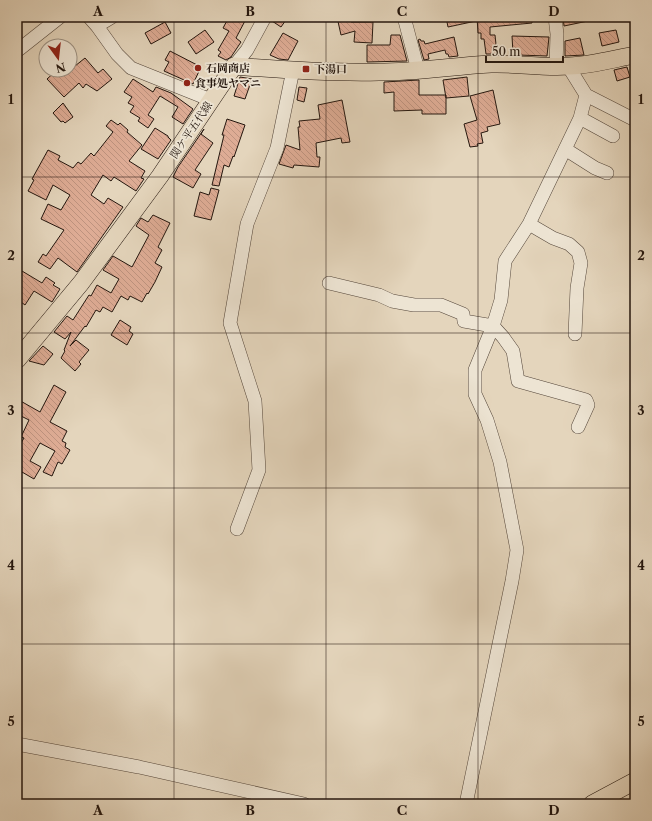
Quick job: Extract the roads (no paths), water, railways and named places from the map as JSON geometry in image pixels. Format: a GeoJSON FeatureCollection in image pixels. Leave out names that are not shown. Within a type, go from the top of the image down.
{"type":"FeatureCollection","features":[{"type":"Feature","properties":{"kind":"main road"},"geometry":{"type":"LineString","coordinates":[[234,66],[294,70],[379,72],[505,64],[562,66],[595,63],[635,55]]}},
{"type":"Feature","properties":{"kind":"main road","name":"関ケ平五代線"},"geometry":{"type":"LineString","coordinates":[[17,360],[80,282],[146,195],[234,66]]}},
{"type":"Feature","properties":{"kind":"main road"},"geometry":{"type":"LineString","coordinates":[[592,804],[635,781]]}},
{"type":"Feature","properties":{"kind":"street"},"geometry":{"type":"LineString","coordinates":[[17,51],[60,17]]}},
{"type":"Feature","properties":{"kind":"street"},"geometry":{"type":"LineString","coordinates":[[112,17],[93,22],[116,54],[131,68],[211,100]]}},
{"type":"Feature","properties":{"kind":"street"},"geometry":{"type":"LineString","coordinates":[[234,66],[247,50],[265,17]]}},
{"type":"Feature","properties":{"kind":"street"},"geometry":{"type":"LineString","coordinates":[[404,17],[418,70]]}},
{"type":"Feature","properties":{"kind":"street"},"geometry":{"type":"LineString","coordinates":[[555,17],[556,34],[562,66],[586,95],[635,120]]}},
{"type":"Feature","properties":{"kind":"street"},"geometry":{"type":"LineString","coordinates":[[237,529],[259,470],[255,401],[230,323],[247,224],[277,148],[294,70]]}},
{"type":"Feature","properties":{"kind":"street"},"geometry":{"type":"LineString","coordinates":[[466,804],[512,581],[516,550],[500,462],[486,420],[475,394],[475,370],[493,326],[501,300],[505,261],[529,224],[580,118],[586,95]]}},
{"type":"Feature","properties":{"kind":"street"},"geometry":{"type":"LineString","coordinates":[[580,118],[612,136]]}},
{"type":"Feature","properties":{"kind":"street"},"geometry":{"type":"LineString","coordinates":[[565,149],[595,168],[607,173]]}},
{"type":"Feature","properties":{"kind":"street"},"geometry":{"type":"LineString","coordinates":[[529,224],[553,238],[569,244],[578,252],[582,263],[577,288],[575,334]]}},
{"type":"Feature","properties":{"kind":"street"},"geometry":{"type":"LineString","coordinates":[[329,283],[379,295],[392,301],[414,305],[441,305],[463,314],[464,321],[493,326],[513,351],[518,381],[586,400],[588,405],[578,427]]}},
{"type":"Feature","properties":{"kind":"street"},"geometry":{"type":"LineString","coordinates":[[17,744],[139,767],[304,804]]}},
{"type":"Feature","properties":{"kind":"place","name":"石岡商店"},"geometry":{"type":"Point","coordinates":[198,68]}},
{"type":"Feature","properties":{"kind":"place","name":"下湯口"},"geometry":{"type":"Point","coordinates":[306,69]}},
{"type":"Feature","properties":{"kind":"place","name":"食事処ヤマニ"},"geometry":{"type":"Point","coordinates":[187,83]}}]}
